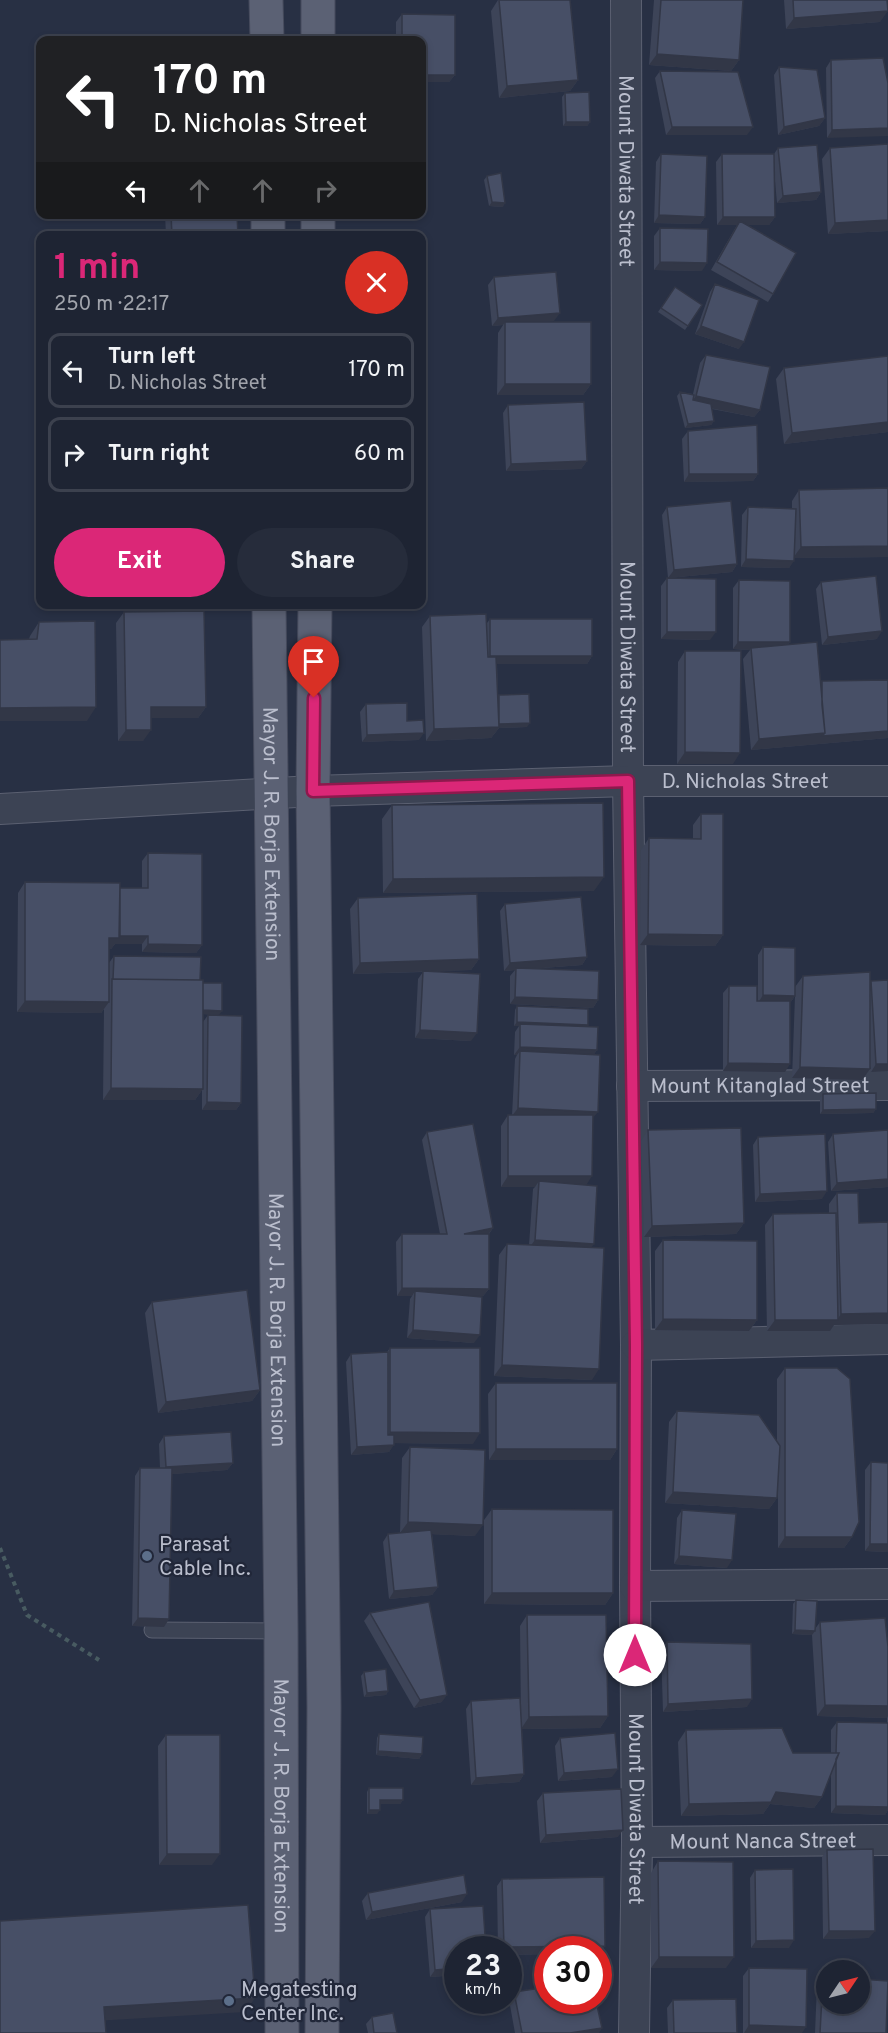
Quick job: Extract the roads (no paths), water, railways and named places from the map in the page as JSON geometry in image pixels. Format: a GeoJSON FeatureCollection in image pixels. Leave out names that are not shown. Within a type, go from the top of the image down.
{"type":"FeatureCollection","features":[{"type":"Feature","properties":{"kind":"main road"},"geometry":{"type":"LineString","coordinates":[[266,0],[267,36]]}},
{"type":"Feature","properties":{"kind":"main road"},"geometry":{"type":"LineString","coordinates":[[318,0],[318,36]]}},
{"type":"Feature","properties":{"kind":"main road","name":"Mayor J. R. Borja Extension"},"geometry":{"type":"LineString","coordinates":[[269,609],[281,1631],[282,2033]]}},
{"type":"Feature","properties":{"kind":"main road","name":"Mayor J. R. Borja Extension"},"geometry":{"type":"LineString","coordinates":[[315,609],[313,791],[324,1707],[322,2033]]}},
{"type":"Feature","properties":{"kind":"main road"},"geometry":{"type":"LineString","coordinates":[[280,1707],[324,1707]]}},
{"type":"Feature","properties":{"kind":"street","name":"Mount Diwata Street"},"geometry":{"type":"LineString","coordinates":[[626,0],[628,781],[636,1345],[637,1842],[634,2033]]}},
{"type":"Feature","properties":{"kind":"street","name":"D. Nicholas Street"},"geometry":{"type":"LineString","coordinates":[[0,809],[313,791],[628,781],[888,781]]}},
{"type":"Feature","properties":{"kind":"street","name":"Mount Kitanglad Street"},"geometry":{"type":"LineString","coordinates":[[632,1086],[888,1085]]}},
{"type":"Feature","properties":{"kind":"street"},"geometry":{"type":"LineString","coordinates":[[636,1345],[888,1338]]}},
{"type":"Feature","properties":{"kind":"street"},"geometry":{"type":"LineString","coordinates":[[635,1586],[888,1584]]}},
{"type":"Feature","properties":{"kind":"street","name":"Mount Nanca Street"},"geometry":{"type":"LineString","coordinates":[[637,1842],[888,1840]]}},
{"type":"Feature","properties":{"kind":"lane"},"geometry":{"type":"LineString","coordinates":[[152,1630],[281,1631]]}},
{"type":"Feature","properties":{"kind":"place","name":"Parasat Cable Inc."},"geometry":{"type":"Point","coordinates":[147,1556]}},
{"type":"Feature","properties":{"kind":"place","name":"Megatesting Center Inc."},"geometry":{"type":"Point","coordinates":[229,2001]}}]}
